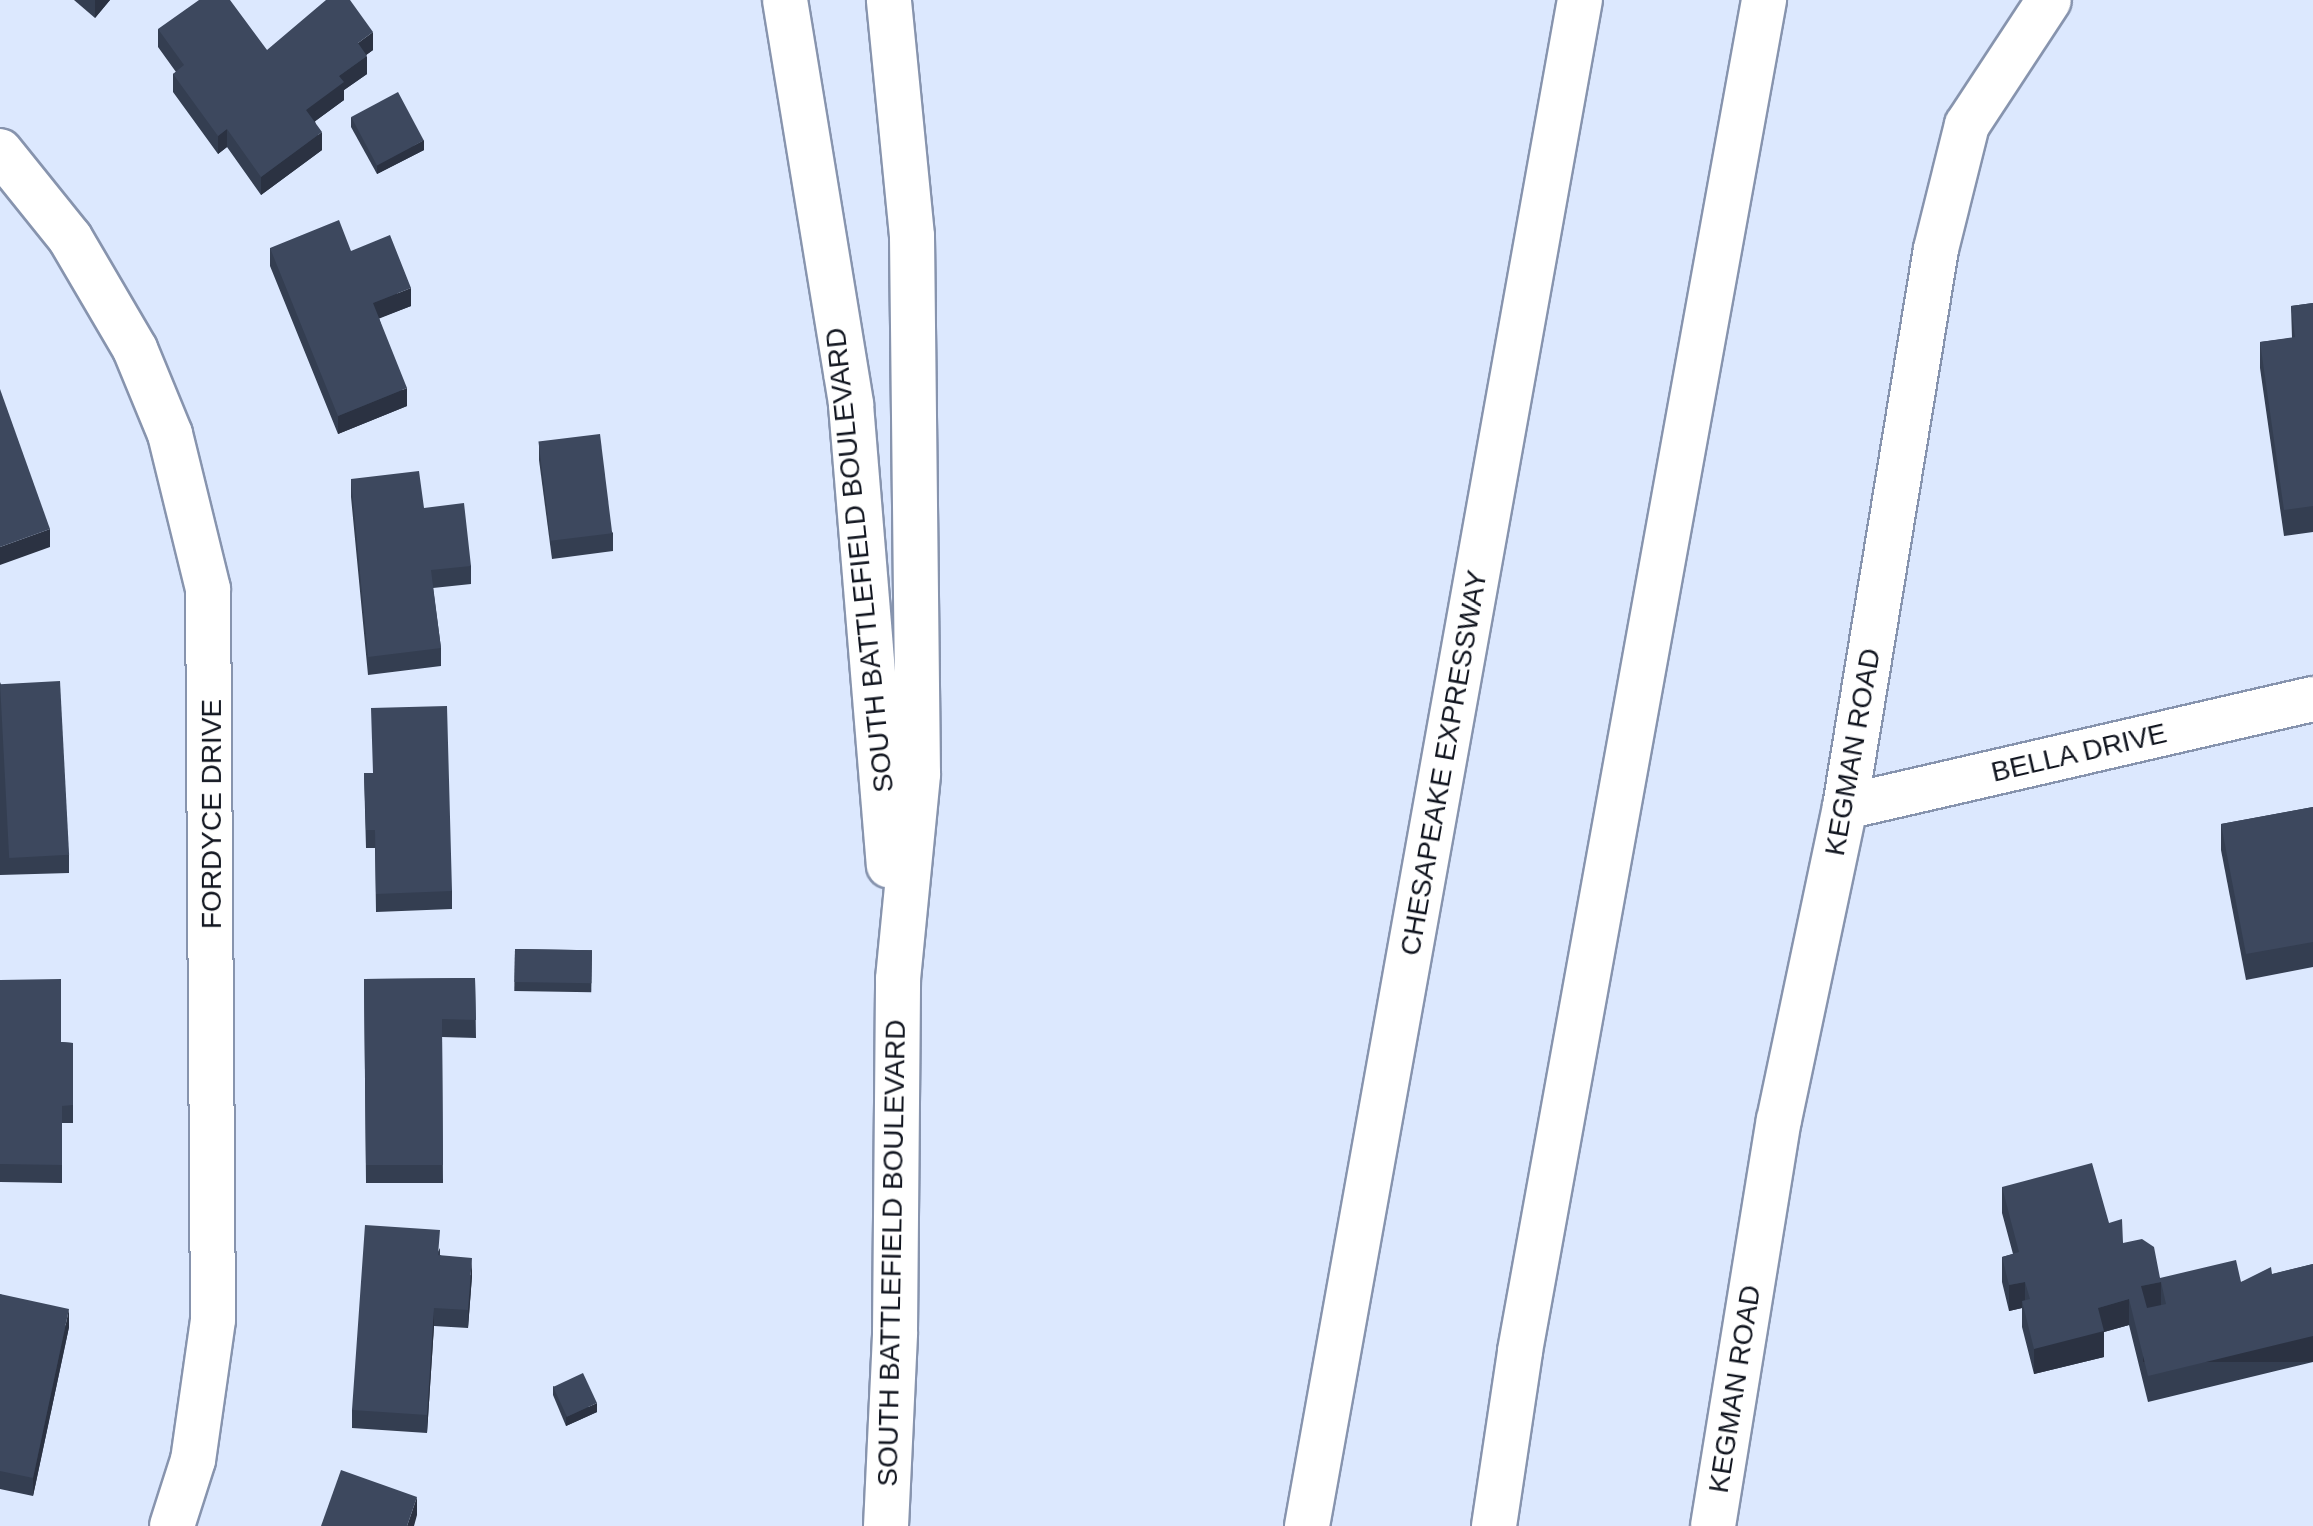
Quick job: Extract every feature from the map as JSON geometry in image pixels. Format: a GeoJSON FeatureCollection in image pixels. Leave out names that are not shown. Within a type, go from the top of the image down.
{"type":"FeatureCollection","features":[{"type":"Feature","properties":{"kind":"main road","name":"SOUTH BATTLEFIELD BOULEVARD"},"geometry":{"type":"LineString","coordinates":[[785,0],[851,405],[898,979]]}},
{"type":"Feature","properties":{"kind":"main road","name":"SOUTH BATTLEFIELD BOULEVARD"},"geometry":{"type":"LineString","coordinates":[[886,1526],[895,1332],[898,979],[918,759],[912,236],[889,0]]}},
{"type":"Feature","properties":{"kind":"main road","name":"CHESAPEAKE EXPRESSWAY"},"geometry":{"type":"LineString","coordinates":[[1307,1526],[1580,0]]}},
{"type":"Feature","properties":{"kind":"main road"},"geometry":{"type":"LineString","coordinates":[[1494,1526],[1520,1351],[1764,0]]}},
{"type":"Feature","properties":{"kind":"main road","name":"KEGMAN ROAD"},"geometry":{"type":"LineString","coordinates":[[1713,1526],[1779,1120],[1845,807],[1936,249],[1967,125],[2049,0]]}},
{"type":"Feature","properties":{"kind":"main road","name":"FORDYCE DRIVE"},"geometry":{"type":"LineString","coordinates":[[0,151],[70,238],[135,349],[170,434],[208,589],[213,1320],[193,1460],[172,1526]]}},
{"type":"Feature","properties":{"kind":"main road","name":"BELLA DRIVE"},"geometry":{"type":"LineString","coordinates":[[1845,807],[2313,699]]}},
{"type":"Feature","properties":{"kind":"building"},"geometry":{"type":"Polygon","coordinates":[[[199,0],[230,0],[267,50],[326,0],[350,0],[373,32],[358,43],[367,56],[339,76],[344,82],[306,110],[322,132],[261,177],[227,129],[218,136],[173,74],[184,65],[158,29],[199,0]]]}},
{"type":"Feature","properties":{"kind":"building"},"geometry":{"type":"Polygon","coordinates":[[[398,92],[424,141],[377,165],[351,117],[398,92]]]}},
{"type":"Feature","properties":{"kind":"building"},"geometry":{"type":"Polygon","coordinates":[[[339,220],[351,251],[390,235],[411,288],[373,303],[407,388],[338,416],[270,248],[339,220]]]}},
{"type":"Feature","properties":{"kind":"building"},"geometry":{"type":"Polygon","coordinates":[[[2313,303],[2313,506],[2284,510],[2260,342],[2295,337],[2291,306],[2313,303]]]}},
{"type":"Feature","properties":{"kind":"building"},"geometry":{"type":"Polygon","coordinates":[[[0,389],[50,529],[0,547],[0,389]]]}},
{"type":"Feature","properties":{"kind":"building"},"geometry":{"type":"Polygon","coordinates":[[[600,434],[612,533],[551,541],[538,442],[600,434]]]}},
{"type":"Feature","properties":{"kind":"building"},"geometry":{"type":"Polygon","coordinates":[[[419,471],[424,508],[464,503],[471,566],[431,570],[441,648],[368,657],[351,479],[419,471]]]}},
{"type":"Feature","properties":{"kind":"building"},"geometry":{"type":"Polygon","coordinates":[[[60,681],[69,855],[9,858],[0,684],[60,681]]]}},
{"type":"Feature","properties":{"kind":"building"},"geometry":{"type":"Polygon","coordinates":[[[447,706],[452,891],[376,894],[375,830],[366,830],[364,773],[373,773],[371,708],[447,706]]]}},
{"type":"Feature","properties":{"kind":"building"},"geometry":{"type":"Polygon","coordinates":[[[2313,807],[2313,942],[2246,954],[2221,824],[2313,807]]]}},
{"type":"Feature","properties":{"kind":"building"},"geometry":{"type":"Polygon","coordinates":[[[515,949],[592,950],[591,983],[514,982],[515,949]]]}},
{"type":"Feature","properties":{"kind":"building"},"geometry":{"type":"Polygon","coordinates":[[[475,978],[476,1020],[442,1019],[443,1165],[366,1165],[364,979],[475,978]]]}},
{"type":"Feature","properties":{"kind":"building"},"geometry":{"type":"Polygon","coordinates":[[[61,979],[61,1042],[73,1043],[73,1105],[62,1106],[62,1165],[0,1164],[0,980],[61,979]]]}},
{"type":"Feature","properties":{"kind":"building"},"geometry":{"type":"Polygon","coordinates":[[[2092,1163],[2109,1223],[2122,1219],[2123,1243],[2142,1239],[2154,1247],[2160,1278],[2236,1260],[2241,1282],[2271,1267],[2272,1274],[2313,1264],[2313,1336],[2148,1376],[2129,1299],[2098,1308],[2104,1331],[2034,1349],[2022,1301],[2030,1299],[2025,1282],[2009,1285],[2002,1257],[2019,1252],[2002,1187],[2092,1163]],[[2161,1282],[2141,1286],[2147,1308],[2166,1304],[2161,1282]]]}},
{"type":"Feature","properties":{"kind":"building"},"geometry":{"type":"Polygon","coordinates":[[[365,1225],[440,1230],[438,1255],[472,1258],[468,1310],[434,1308],[427,1415],[352,1410],[365,1225]]]}},
{"type":"Feature","properties":{"kind":"building"},"geometry":{"type":"Polygon","coordinates":[[[0,1294],[69,1309],[33,1478],[0,1471],[0,1294]]]}},
{"type":"Feature","properties":{"kind":"building"},"geometry":{"type":"Polygon","coordinates":[[[583,1373],[597,1403],[567,1417],[553,1387],[583,1373]]]}},
{"type":"Feature","properties":{"kind":"building"},"geometry":{"type":"Polygon","coordinates":[[[341,1470],[417,1497],[407,1526],[321,1526],[341,1470]]]}}]}
